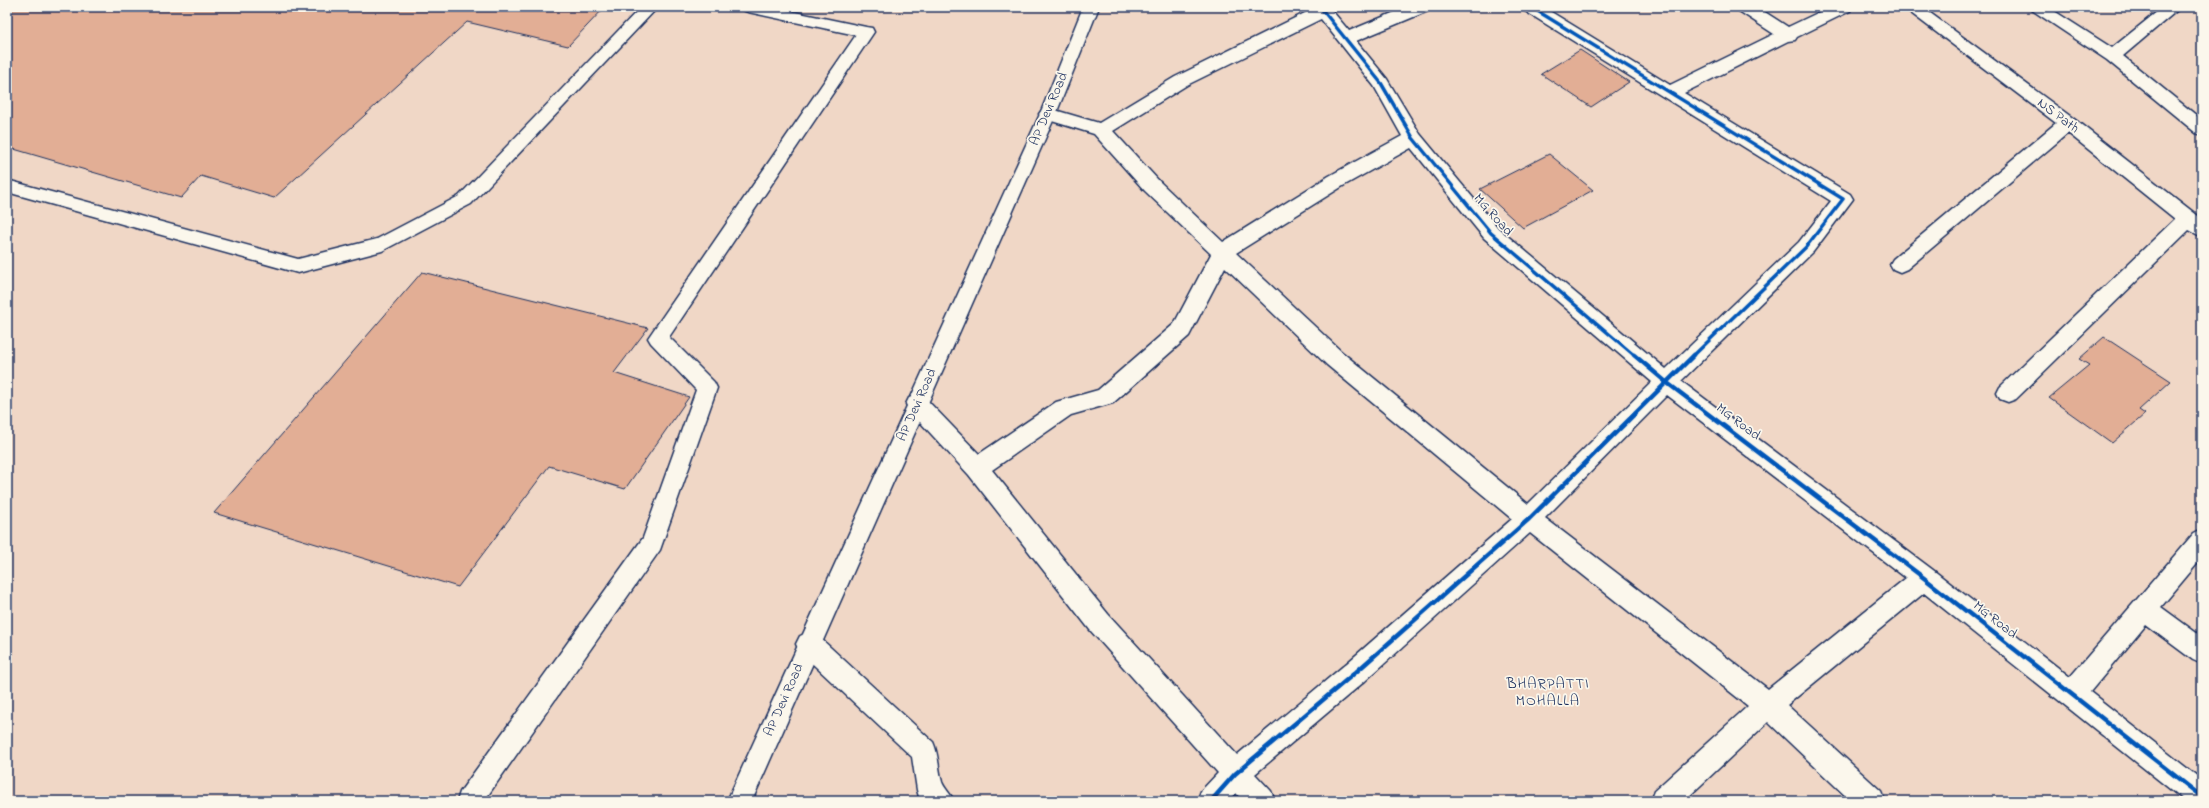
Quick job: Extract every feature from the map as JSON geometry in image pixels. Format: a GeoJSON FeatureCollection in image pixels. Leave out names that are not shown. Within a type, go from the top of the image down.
{"type":"FeatureCollection","features":[{"type":"Feature","properties":{"kind":"street"},"geometry":{"type":"LineString","coordinates":[[1345,39],[1422,7]]}},
{"type":"Feature","properties":{"kind":"street"},"geometry":{"type":"LineString","coordinates":[[1211,801],[1235,774],[1356,672],[1530,519],[1666,382],[1806,247],[1843,199],[1531,7]]}},
{"type":"Feature","properties":{"kind":"street"},"geometry":{"type":"LineString","coordinates":[[1745,7],[1789,36]]}},
{"type":"Feature","properties":{"kind":"street"},"geometry":{"type":"LineString","coordinates":[[1670,92],[1789,36],[1844,7]]}},
{"type":"Feature","properties":{"kind":"street","name":"NS Path"},"geometry":{"type":"LineString","coordinates":[[1911,7],[2068,123],[2195,225]]}},
{"type":"Feature","properties":{"kind":"street"},"geometry":{"type":"LineString","coordinates":[[1101,130],[1181,81],[1321,9]]}},
{"type":"Feature","properties":{"kind":"street","name":"MG Road"},"geometry":{"type":"LineString","coordinates":[[1321,9],[1381,83],[1414,138],[1492,233],[1666,382],[1924,578],[2202,796]]}},
{"type":"Feature","properties":{"kind":"street"},"geometry":{"type":"LineString","coordinates":[[1048,114],[1101,130],[1152,186],[1335,359],[1530,519],[1768,705],[1871,801]]}},
{"type":"Feature","properties":{"kind":"street"},"geometry":{"type":"LineString","coordinates":[[1900,264],[2068,123]]}},
{"type":"Feature","properties":{"kind":"street"},"geometry":{"type":"LineString","coordinates":[[977,468],[1064,408],[1105,397],[1182,330],[1222,252],[1336,181],[1414,138]]}},
{"type":"Feature","properties":{"kind":"street"},"geometry":{"type":"LineString","coordinates":[[2008,393],[2195,225]]}},
{"type":"Feature","properties":{"kind":"street"},"geometry":{"type":"LineString","coordinates":[[917,404],[977,468],[1099,622],[1261,801]]}},
{"type":"Feature","properties":{"kind":"street"},"geometry":{"type":"LineString","coordinates":[[2072,694],[2145,610],[2202,540]]}},
{"type":"Feature","properties":{"kind":"street"},"geometry":{"type":"LineString","coordinates":[[1664,801],[1768,705],[1924,578]]}},
{"type":"Feature","properties":{"kind":"street"},"geometry":{"type":"LineString","coordinates":[[2145,610],[2202,652]]}},
{"type":"Feature","properties":{"kind":"street"},"geometry":{"type":"LineString","coordinates":[[809,644],[924,751],[930,790],[940,801]]}},
{"type":"Feature","properties":{"kind":"lane"},"geometry":{"type":"LineString","coordinates":[[7,186],[298,266],[382,244],[465,200],[650,7]]}},
{"type":"Feature","properties":{"kind":"lane"},"geometry":{"type":"LineString","coordinates":[[469,801],[652,543],[707,388],[658,338],[866,32],[748,7]]}},
{"type":"Feature","properties":{"kind":"lane","name":"AP Devi Road"},"geometry":{"type":"LineString","coordinates":[[739,801],[809,644],[842,575],[917,404],[1048,114],[1091,7]]}},
{"type":"Feature","properties":{"kind":"lane"},"geometry":{"type":"LineString","coordinates":[[2037,7],[2112,56],[2202,129]]}},
{"type":"Feature","properties":{"kind":"lane"},"geometry":{"type":"LineString","coordinates":[[2112,56],[2173,7]]}},
{"type":"Feature","properties":{"kind":"shaded area"},"geometry":{"type":"Polygon","coordinates":[[[7,7],[2202,7],[2202,801],[7,801],[7,7]]]}},
{"type":"Feature","properties":{"kind":"building"},"geometry":{"type":"Polygon","coordinates":[[[7,7],[605,7],[568,46],[467,22],[274,198],[201,176],[181,198],[7,147],[7,7]]]}},
{"type":"Feature","properties":{"kind":"building"},"geometry":{"type":"Polygon","coordinates":[[[1580,50],[1629,82],[1591,107],[1541,74],[1580,50]]]}},
{"type":"Feature","properties":{"kind":"building"},"geometry":{"type":"Polygon","coordinates":[[[1549,154],[1593,190],[1523,228],[1480,189],[1549,154]]]}},
{"type":"Feature","properties":{"kind":"building"},"geometry":{"type":"Polygon","coordinates":[[[422,272],[648,328],[614,373],[689,397],[625,489],[549,466],[458,587],[214,513],[422,272]]]}},
{"type":"Feature","properties":{"kind":"building"},"geometry":{"type":"Polygon","coordinates":[[[2104,337],[2171,381],[2139,410],[2145,414],[2112,443],[2049,398],[2089,365],[2079,359],[2104,337]]]}},
{"type":"Feature","properties":{"kind":"cycle path"},"geometry":{"type":"LineString","coordinates":[[1320,7],[1381,83],[1413,138],[1491,233],[1666,382],[1924,578],[2202,797]]}},
{"type":"Feature","properties":{"kind":"cycle path"},"geometry":{"type":"LineString","coordinates":[[1211,801],[1235,774],[1356,672],[1529,519],[1666,382],[1806,247],[1843,199],[1531,7]]}},
{"type":"Feature","properties":{"kind":"district","name":"BHARPATTI MOHALLA"},"geometry":{"type":"Point","coordinates":[1548,692]}}]}
